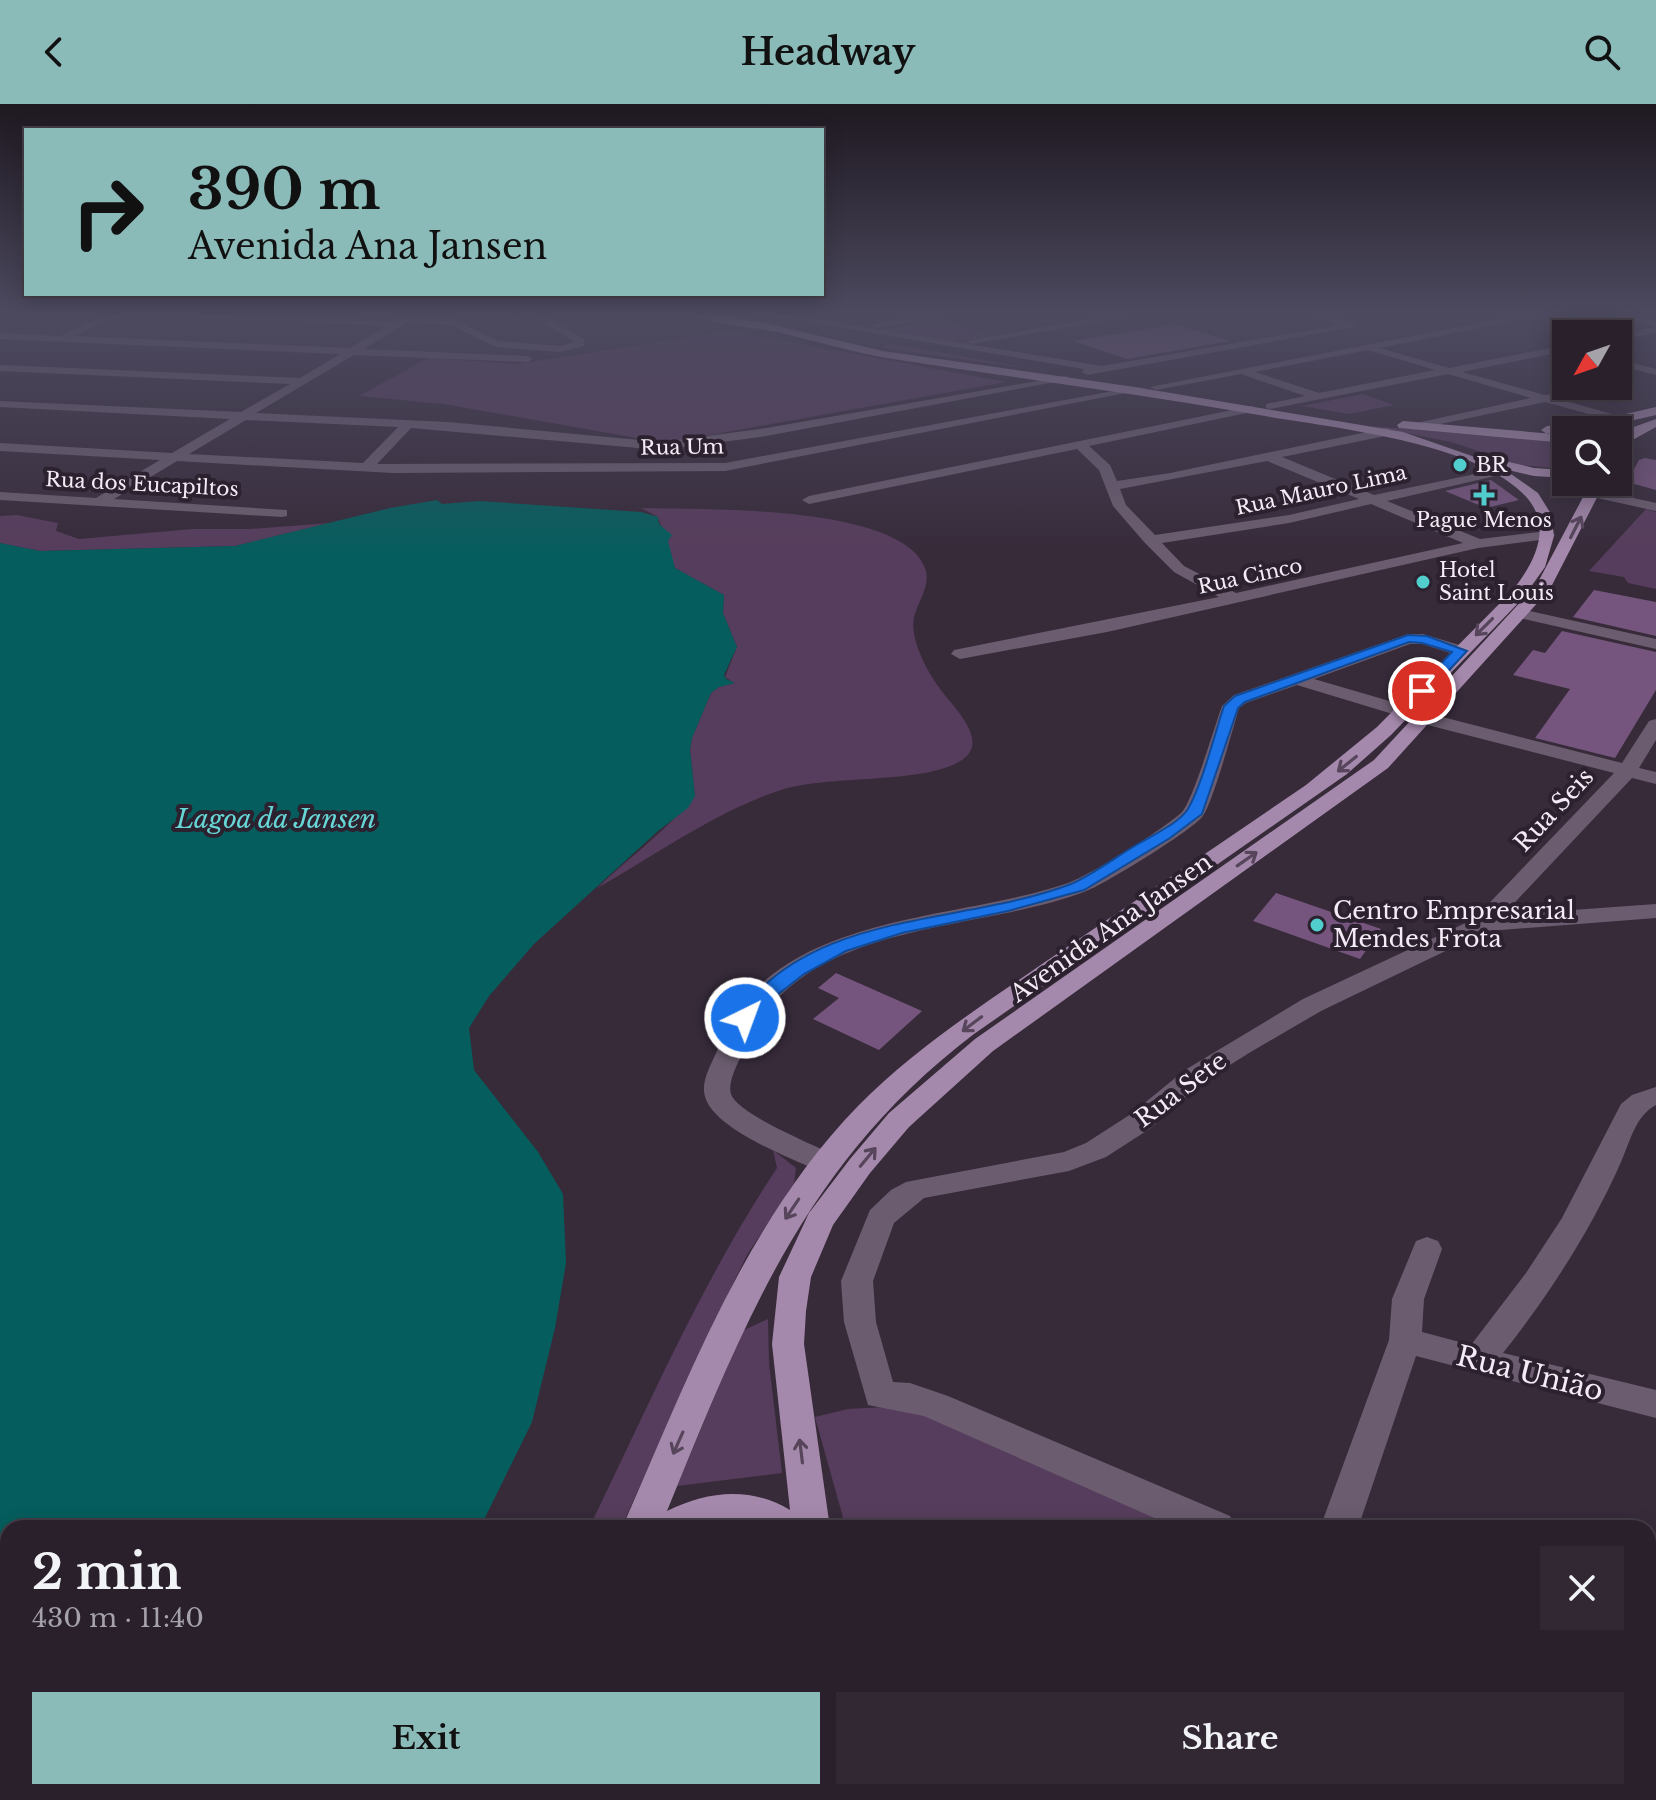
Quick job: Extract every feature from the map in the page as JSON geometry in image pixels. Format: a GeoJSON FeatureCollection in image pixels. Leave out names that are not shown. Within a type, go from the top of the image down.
{"type":"FeatureCollection","features":[{"type":"Feature","properties":{"kind":"main road"},"geometry":{"type":"LineString","coordinates":[[1154,393],[1386,432],[1552,429]]}},
{"type":"Feature","properties":{"kind":"main road"},"geometry":{"type":"LineString","coordinates":[[1193,393],[1410,431],[1552,438]]}},
{"type":"Feature","properties":{"kind":"main road"},"geometry":{"type":"LineString","coordinates":[[1632,417],[1656,411]]}},
{"type":"Feature","properties":{"kind":"main road"},"geometry":{"type":"LineString","coordinates":[[1632,435],[1656,423]]}},
{"type":"Feature","properties":{"kind":"main road"},"geometry":{"type":"LineString","coordinates":[[1410,431],[1499,471],[1524,487],[1537,501],[1547,523],[1548,535]]}},
{"type":"Feature","properties":{"kind":"main road"},"geometry":{"type":"LineString","coordinates":[[1410,431],[1522,470],[1552,473]]}},
{"type":"Feature","properties":{"kind":"main road","name":"Avenida Ana Jansen"},"geometry":{"type":"LineString","coordinates":[[645,1520],[751,1279],[783,1222],[824,1162],[880,1100],[917,1065],[990,1011],[1330,777],[1413,714],[1521,614],[1553,572],[1591,496]]}},
{"type":"Feature","properties":{"kind":"main road","name":"Avenida Ana Jansen"},"geometry":{"type":"LineString","coordinates":[[810,1520],[788,1344],[790,1311],[795,1277],[820,1221],[860,1166],[899,1120],[959,1065],[1365,777],[1460,651],[1526,582],[1545,549],[1548,535]]}},
{"type":"Feature","properties":{"kind":"main road"},"geometry":{"type":"LineString","coordinates":[[685,1520],[696,1514],[730,1508],[765,1514],[774,1520]]}},
{"type":"Feature","properties":{"kind":"street"},"geometry":{"type":"LineString","coordinates":[[100,501],[282,393]]}},
{"type":"Feature","properties":{"kind":"street"},"geometry":{"type":"LineString","coordinates":[[0,404],[408,424],[676,445],[973,393]]}},
{"type":"Feature","properties":{"kind":"street","name":"Rua Um"},"geometry":{"type":"LineString","coordinates":[[0,447],[478,470],[741,466],[1119,393]]}},
{"type":"Feature","properties":{"kind":"street"},"geometry":{"type":"LineString","coordinates":[[1308,393],[1319,397]]}},
{"type":"Feature","properties":{"kind":"street"},"geometry":{"type":"LineString","coordinates":[[1270,406],[1338,393]]}},
{"type":"Feature","properties":{"kind":"street"},"geometry":{"type":"LineString","coordinates":[[1525,393],[1604,416]]}},
{"type":"Feature","properties":{"kind":"street"},"geometry":{"type":"LineString","coordinates":[[1410,431],[1552,397]]}},
{"type":"Feature","properties":{"kind":"street"},"geometry":{"type":"LineString","coordinates":[[809,500],[1252,409]]}},
{"type":"Feature","properties":{"kind":"street"},"geometry":{"type":"LineString","coordinates":[[1445,421],[1474,430]]}},
{"type":"Feature","properties":{"kind":"street"},"geometry":{"type":"LineString","coordinates":[[367,467],[408,424]]}},
{"type":"Feature","properties":{"kind":"street"},"geometry":{"type":"LineString","coordinates":[[1642,428],[1656,431]]}},
{"type":"Feature","properties":{"kind":"street"},"geometry":{"type":"LineString","coordinates":[[1110,486],[1386,432]]}},
{"type":"Feature","properties":{"kind":"street"},"geometry":{"type":"LineString","coordinates":[[1080,445],[1099,459],[1120,506],[1150,540],[1184,573],[1235,599]]}},
{"type":"Feature","properties":{"kind":"street"},"geometry":{"type":"LineString","coordinates":[[1270,457],[1478,544]]}},
{"type":"Feature","properties":{"kind":"street","name":"Rua Mauro Lima"},"geometry":{"type":"LineString","coordinates":[[1150,540],[1289,519],[1499,471]]}},
{"type":"Feature","properties":{"kind":"street","name":"Rua dos Eucapiltos"},"geometry":{"type":"LineString","coordinates":[[0,496],[282,513]]}},
{"type":"Feature","properties":{"kind":"street"},"geometry":{"type":"LineString","coordinates":[[1622,496],[1655,506]]}},
{"type":"Feature","properties":{"kind":"street","name":"Rua Cinco"},"geometry":{"type":"LineString","coordinates":[[960,654],[1073,635],[1478,544],[1548,535]]}},
{"type":"Feature","properties":{"kind":"street"},"geometry":{"type":"LineString","coordinates":[[1521,614],[1656,644]]}},
{"type":"Feature","properties":{"kind":"street"},"geometry":{"type":"LineString","coordinates":[[824,1162],[756,1130],[727,1109],[717,1094],[718,1080],[739,1032],[760,999],[797,970],[860,939],[897,928],[1047,896],[1078,887],[1095,877],[1194,814],[1231,706],[1240,699],[1414,638],[1460,651]]}},
{"type":"Feature","properties":{"kind":"street"},"geometry":{"type":"LineString","coordinates":[[1293,678],[1413,714],[1656,778]]}},
{"type":"Feature","properties":{"kind":"street","name":"Rua Seis"},"geometry":{"type":"LineString","coordinates":[[1482,924],[1628,770],[1656,725]]}},
{"type":"Feature","properties":{"kind":"street","name":"Rua Sete"},"geometry":{"type":"LineString","coordinates":[[1199,1520],[936,1406],[910,1397],[880,1395],[856,1301],[857,1281],[876,1231],[889,1207],[916,1189],[1069,1161],[1096,1150],[1141,1121],[1194,1076],[1240,1047],[1312,1005],[1482,924],[1656,911]]}},
{"type":"Feature","properties":{"kind":"street"},"geometry":{"type":"LineString","coordinates":[[1478,1361],[1512,1321],[1578,1222],[1626,1115],[1645,1097],[1656,1096]]}},
{"type":"Feature","properties":{"kind":"street"},"geometry":{"type":"LineString","coordinates":[[1342,1520],[1405,1340],[1408,1299],[1427,1249]]}},
{"type":"Feature","properties":{"kind":"street","name":"Rua União"},"geometry":{"type":"LineString","coordinates":[[1405,1340],[1656,1404]]}},
{"type":"Feature","properties":{"kind":"shaded area"},"geometry":{"type":"Polygon","coordinates":[[[364,393],[944,393],[665,443],[444,404],[359,396],[364,393]]]}},
{"type":"Feature","properties":{"kind":"shaded area"},"geometry":{"type":"Polygon","coordinates":[[[1363,394],[1394,405],[1349,414],[1302,406],[1363,394]]]}},
{"type":"Feature","properties":{"kind":"shaded area"},"geometry":{"type":"Polygon","coordinates":[[[1370,426],[1552,441],[1552,468],[1520,465],[1451,442],[1370,426]]]}},
{"type":"Feature","properties":{"kind":"shaded area"},"geometry":{"type":"Polygon","coordinates":[[[641,508],[797,515],[842,522],[881,533],[911,549],[927,577],[914,618],[915,637],[922,658],[938,687],[968,727],[972,736],[970,753],[946,768],[926,773],[784,789],[712,820],[597,888],[661,832],[695,796],[690,750],[692,738],[711,693],[734,683],[725,677],[737,647],[723,613],[724,595],[675,568],[658,517],[641,508]]]}},
{"type":"Feature","properties":{"kind":"shaded area"},"geometry":{"type":"Polygon","coordinates":[[[1646,509],[1656,512],[1656,589],[1628,583],[1624,577],[1589,571],[1646,509]]]}},
{"type":"Feature","properties":{"kind":"shaded area"},"geometry":{"type":"Polygon","coordinates":[[[17,515],[58,523],[56,531],[79,539],[192,529],[249,529],[330,523],[235,546],[40,551],[0,543],[0,516],[17,515]]]}},
{"type":"Feature","properties":{"kind":"shaded area"},"geometry":{"type":"Polygon","coordinates":[[[773,1150],[796,1168],[794,1183],[747,1255],[625,1520],[593,1520],[700,1300],[777,1168],[773,1150]]]}},
{"type":"Feature","properties":{"kind":"shaded area"},"geometry":{"type":"Polygon","coordinates":[[[768,1319],[769,1364],[782,1473],[677,1486],[742,1331],[768,1319]]]}},
{"type":"Feature","properties":{"kind":"shaded area"},"geometry":{"type":"Polygon","coordinates":[[[884,1407],[912,1410],[1168,1520],[844,1520],[815,1417],[848,1409],[884,1407]]]}},
{"type":"Feature","properties":{"kind":"water","name":"Lagoa da Jansen"},"geometry":{"type":"Polygon","coordinates":[[[437,500],[442,504],[479,501],[641,512],[658,517],[659,524],[672,535],[668,541],[675,568],[724,595],[723,613],[737,647],[724,675],[735,683],[719,687],[711,693],[692,738],[690,750],[695,796],[688,808],[658,831],[534,944],[489,996],[469,1028],[474,1070],[538,1152],[563,1194],[566,1263],[555,1328],[532,1422],[484,1520],[0,1520],[0,543],[40,551],[235,546],[390,508],[437,500]]]}},
{"type":"Feature","properties":{"kind":"building"},"geometry":{"type":"Polygon","coordinates":[[[1639,460],[1656,460],[1656,490],[1632,483],[1632,473],[1639,460]]]}},
{"type":"Feature","properties":{"kind":"building","name":"Pague Menos"},"geometry":{"type":"Polygon","coordinates":[[[1491,480],[1519,500],[1486,508],[1445,491],[1491,480]]]}},
{"type":"Feature","properties":{"kind":"building"},"geometry":{"type":"Polygon","coordinates":[[[1594,590],[1656,602],[1656,636],[1573,617],[1594,590]]]}},
{"type":"Feature","properties":{"kind":"building"},"geometry":{"type":"Polygon","coordinates":[[[1562,631],[1656,652],[1656,690],[1615,758],[1535,738],[1570,689],[1513,675],[1533,650],[1545,653],[1562,631]]]}},
{"type":"Feature","properties":{"kind":"building","name":"Centro Empresarial Mendes Frota"},"geometry":{"type":"Polygon","coordinates":[[[1276,893],[1381,929],[1360,959],[1253,921],[1276,893]]]}},
{"type":"Feature","properties":{"kind":"building"},"geometry":{"type":"Polygon","coordinates":[[[836,973],[922,1011],[879,1050],[813,1019],[839,998],[818,988],[836,973]]]}},
{"type":"Feature","properties":{"kind":"place","name":"BR"},"geometry":{"type":"Point","coordinates":[1460,465]}},
{"type":"Feature","properties":{"kind":"place","name":"Pague Menos"},"geometry":{"type":"Point","coordinates":[1484,495]}},
{"type":"Feature","properties":{"kind":"place","name":"Hotel Saint Louis"},"geometry":{"type":"Point","coordinates":[1423,582]}},
{"type":"Feature","properties":{"kind":"place","name":"Centro Empresarial Mendes Frota"},"geometry":{"type":"Point","coordinates":[1317,925]}},
{"type":"Feature","properties":{"kind":"route"},"geometry":{"type":"LineString","coordinates":[[745,1018],[760,999],[797,970],[840,947],[897,928],[1008,906],[1078,887],[1164,835],[1194,814],[1231,706],[1240,699],[1408,639],[1423,639],[1460,651],[1422,691]]}}]}
